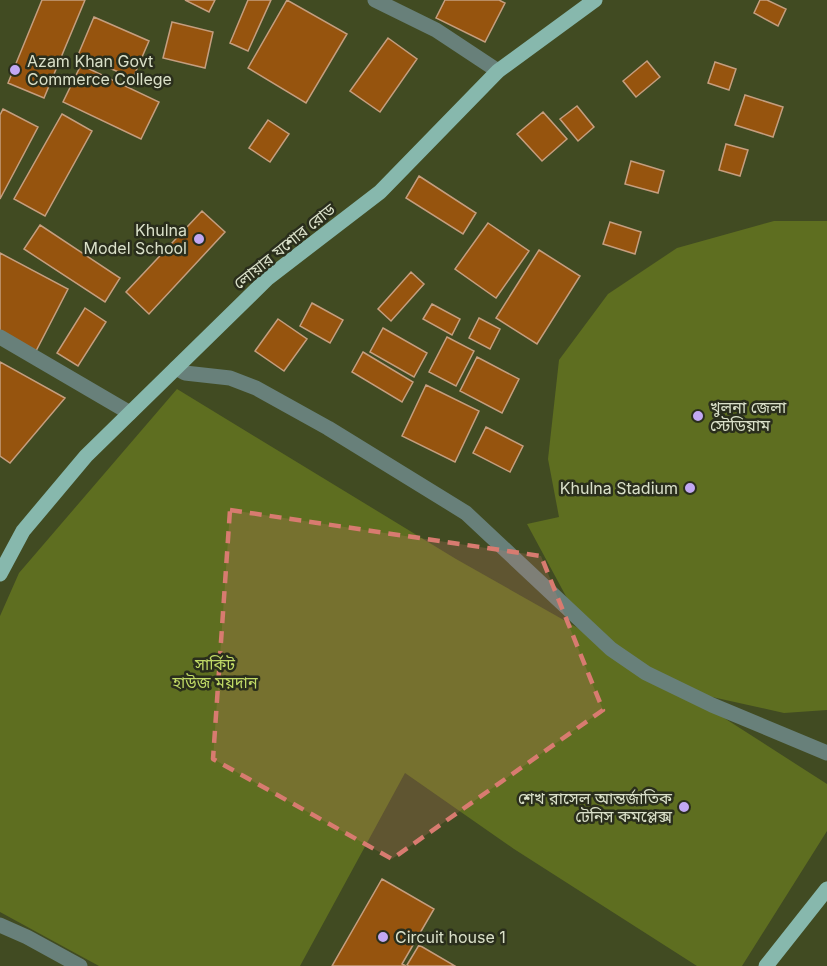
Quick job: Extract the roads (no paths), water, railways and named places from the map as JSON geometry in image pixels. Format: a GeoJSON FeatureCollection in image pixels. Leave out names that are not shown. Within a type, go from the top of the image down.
{"type":"FeatureCollection","features":[{"type":"Feature","properties":{"kind":"main road","name":"লোয়ার যশোর রোড"},"geometry":{"type":"LineString","coordinates":[[0,574],[23,531],[86,456],[268,278],[380,192],[498,71],[595,0]]}},
{"type":"Feature","properties":{"kind":"main road"},"geometry":{"type":"LineString","coordinates":[[766,966],[827,889]]}},
{"type":"Feature","properties":{"kind":"street"},"geometry":{"type":"LineString","coordinates":[[375,0],[436,30],[498,71]]}},
{"type":"Feature","properties":{"kind":"street"},"geometry":{"type":"LineString","coordinates":[[0,337],[130,413]]}},
{"type":"Feature","properties":{"kind":"street"},"geometry":{"type":"LineString","coordinates":[[176,368],[185,373],[230,378],[256,388],[328,428],[466,513],[611,649],[646,673],[712,705],[827,753]]}},
{"type":"Feature","properties":{"kind":"street"},"geometry":{"type":"LineString","coordinates":[[0,925],[80,966]]}},
{"type":"Feature","properties":{"kind":"place","name":"Azam Khan Govt Commerce College"},"geometry":{"type":"Point","coordinates":[15,70]}},
{"type":"Feature","properties":{"kind":"place","name":"Khulna Model School"},"geometry":{"type":"Point","coordinates":[199,239]}},
{"type":"Feature","properties":{"kind":"place","name":"খুলনা জেলা স্টেডিয়াম"},"geometry":{"type":"Point","coordinates":[698,416]}},
{"type":"Feature","properties":{"kind":"place","name":"Khulna Stadium"},"geometry":{"type":"Point","coordinates":[690,488]}},
{"type":"Feature","properties":{"kind":"place","name":"শেখ রাসেল আন্তর্জাতিক টেনিস কমপ্লেক্স"},"geometry":{"type":"Point","coordinates":[684,807]}},
{"type":"Feature","properties":{"kind":"place","name":"Circuit house 1"},"geometry":{"type":"Point","coordinates":[383,937]}},
{"type":"Feature","properties":{"kind":"park label","name":"সার্কিট হাউজ ময়দান"},"geometry":{"type":"Point","coordinates":[215,673]}}]}
